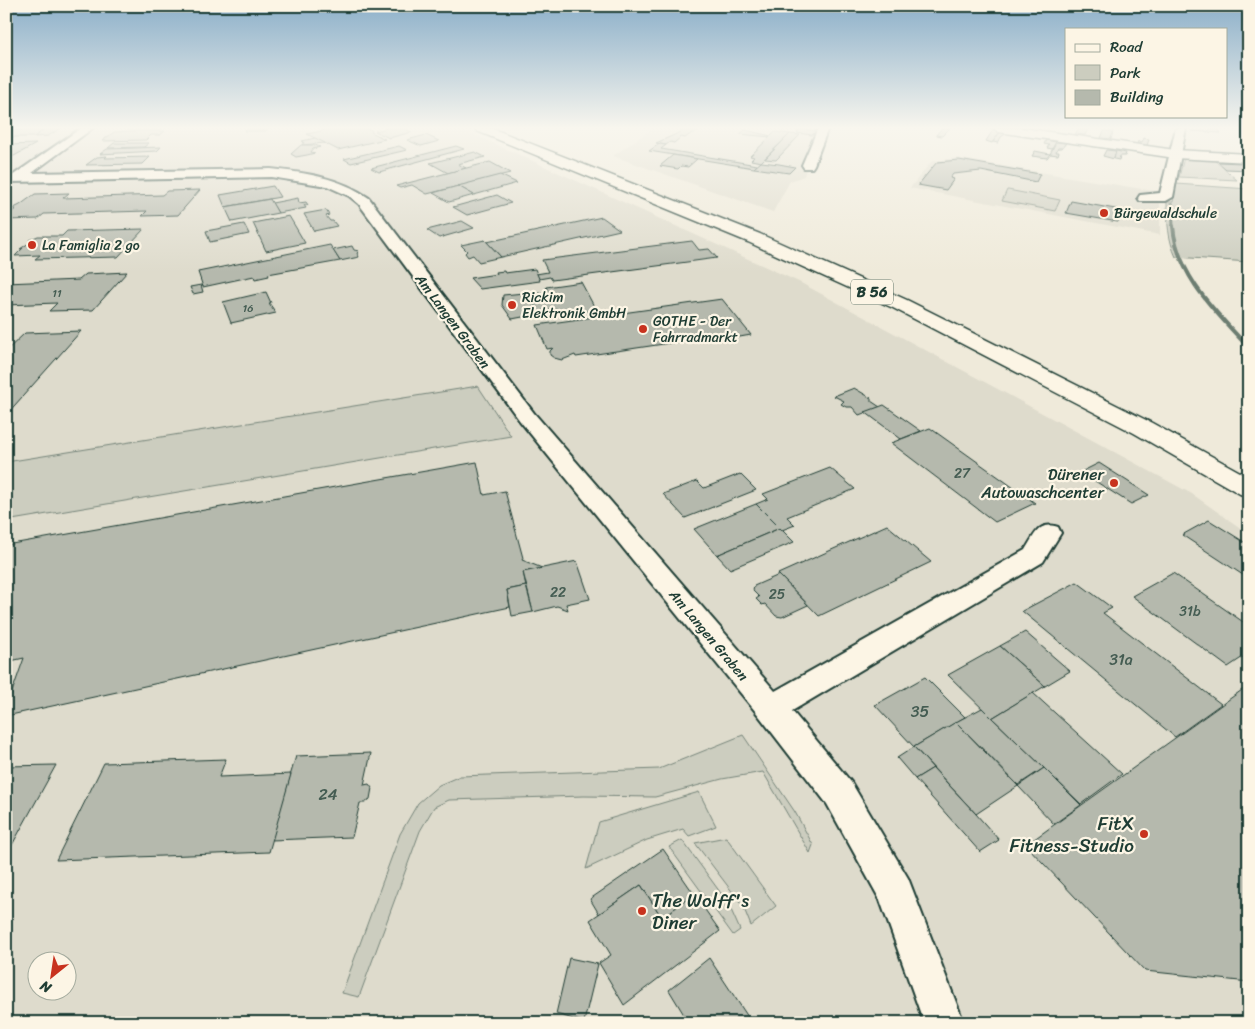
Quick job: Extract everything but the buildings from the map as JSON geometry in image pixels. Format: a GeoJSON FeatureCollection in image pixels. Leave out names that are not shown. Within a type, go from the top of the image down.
{"type":"FeatureCollection","features":[{"type":"Feature","properties":{"kind":"main road","name":"B 56"},"geometry":{"type":"LineString","coordinates":[[600,176],[754,238],[900,304],[1143,428],[1249,488]]}},
{"type":"Feature","properties":{"kind":"main road","name":"B 56"},"geometry":{"type":"LineString","coordinates":[[623,176],[768,233],[917,300],[1070,374],[1249,468]]}},
{"type":"Feature","properties":{"kind":"street","name":"Am Langen Graben"},"geometry":{"type":"LineString","coordinates":[[13,182],[178,176]]}},
{"type":"Feature","properties":{"kind":"street","name":"Am Langen Graben"},"geometry":{"type":"LineString","coordinates":[[292,176],[311,178],[351,190],[364,201],[527,417],[771,708],[839,793],[895,891],[944,1023]]}},
{"type":"Feature","properties":{"kind":"street"},"geometry":{"type":"LineString","coordinates":[[1145,198],[1166,197],[1170,176]]}},
{"type":"Feature","properties":{"kind":"street"},"geometry":{"type":"LineString","coordinates":[[771,708],[1034,556],[1049,533]]}},
{"type":"Feature","properties":{"kind":"shaded area"},"geometry":{"type":"Polygon","coordinates":[[[6,176],[566,176],[801,283],[1192,494],[1249,534],[1249,1023],[6,1023],[6,176]]]}},
{"type":"Feature","properties":{"kind":"shaded area"},"geometry":{"type":"Polygon","coordinates":[[[670,176],[804,176],[790,181],[773,212],[670,176]]]}},
{"type":"Feature","properties":{"kind":"shaded area","name":"Bürgewaldschule"},"geometry":{"type":"Polygon","coordinates":[[[920,176],[1064,176],[1160,192],[1160,235],[910,188],[920,176]]]}},
{"type":"Feature","properties":{"kind":"green space"},"geometry":{"type":"Polygon","coordinates":[[[1232,176],[1237,180],[1179,177],[1232,176]]]}},
{"type":"Feature","properties":{"kind":"green space"},"geometry":{"type":"Polygon","coordinates":[[[1176,184],[1249,189],[1249,262],[1176,257],[1168,230],[1167,202],[1173,202],[1176,184]]]}},
{"type":"Feature","properties":{"kind":"green space"},"geometry":{"type":"Polygon","coordinates":[[[1007,190],[1060,200],[1055,211],[1002,201],[1007,190]]]}},
{"type":"Feature","properties":{"kind":"green space"},"geometry":{"type":"Polygon","coordinates":[[[478,386],[511,436],[6,521],[6,462],[478,386]]]}},
{"type":"Feature","properties":{"kind":"green space"},"geometry":{"type":"Polygon","coordinates":[[[743,735],[795,812],[813,845],[810,853],[763,772],[722,779],[655,797],[584,796],[449,800],[434,807],[420,831],[359,997],[342,993],[400,834],[418,803],[439,785],[460,776],[659,769],[743,735]]]}},
{"type":"Feature","properties":{"kind":"green space"},"geometry":{"type":"Polygon","coordinates":[[[699,792],[716,826],[689,836],[683,829],[647,840],[586,869],[599,822],[699,792]]]}},
{"type":"Feature","properties":{"kind":"green space"},"geometry":{"type":"Polygon","coordinates":[[[726,837],[776,906],[751,926],[743,906],[695,843],[726,837]]]}},
{"type":"Feature","properties":{"kind":"green space"},"geometry":{"type":"Polygon","coordinates":[[[682,840],[728,903],[740,930],[733,935],[669,847],[682,840]]]}},
{"type":"Feature","properties":{"kind":"waterway"},"geometry":{"type":"LineString","coordinates":[[1172,203],[1173,227]]}},
{"type":"Feature","properties":{"kind":"waterway"},"geometry":{"type":"LineString","coordinates":[[1173,226],[1176,244],[1190,277],[1200,293],[1249,348]]}},
{"type":"Feature","properties":{"kind":"place","name":"Bürgewaldschule"},"geometry":{"type":"Point","coordinates":[1104,213]}},
{"type":"Feature","properties":{"kind":"place","name":"La Famiglia 2 go"},"geometry":{"type":"Point","coordinates":[32,245]}},
{"type":"Feature","properties":{"kind":"place","name":"Rickim Elektronik GmbH"},"geometry":{"type":"Point","coordinates":[512,305]}},
{"type":"Feature","properties":{"kind":"place","name":"GOTHE - Der Fahrradmarkt"},"geometry":{"type":"Point","coordinates":[643,329]}},
{"type":"Feature","properties":{"kind":"place","name":"Dürener Autowaschcenter"},"geometry":{"type":"Point","coordinates":[1114,483]}},
{"type":"Feature","properties":{"kind":"place","name":"FitX Fitness-Studio"},"geometry":{"type":"Point","coordinates":[1144,834]}},
{"type":"Feature","properties":{"kind":"place","name":"The Wolff's Diner"},"geometry":{"type":"Point","coordinates":[642,911]}}]}
